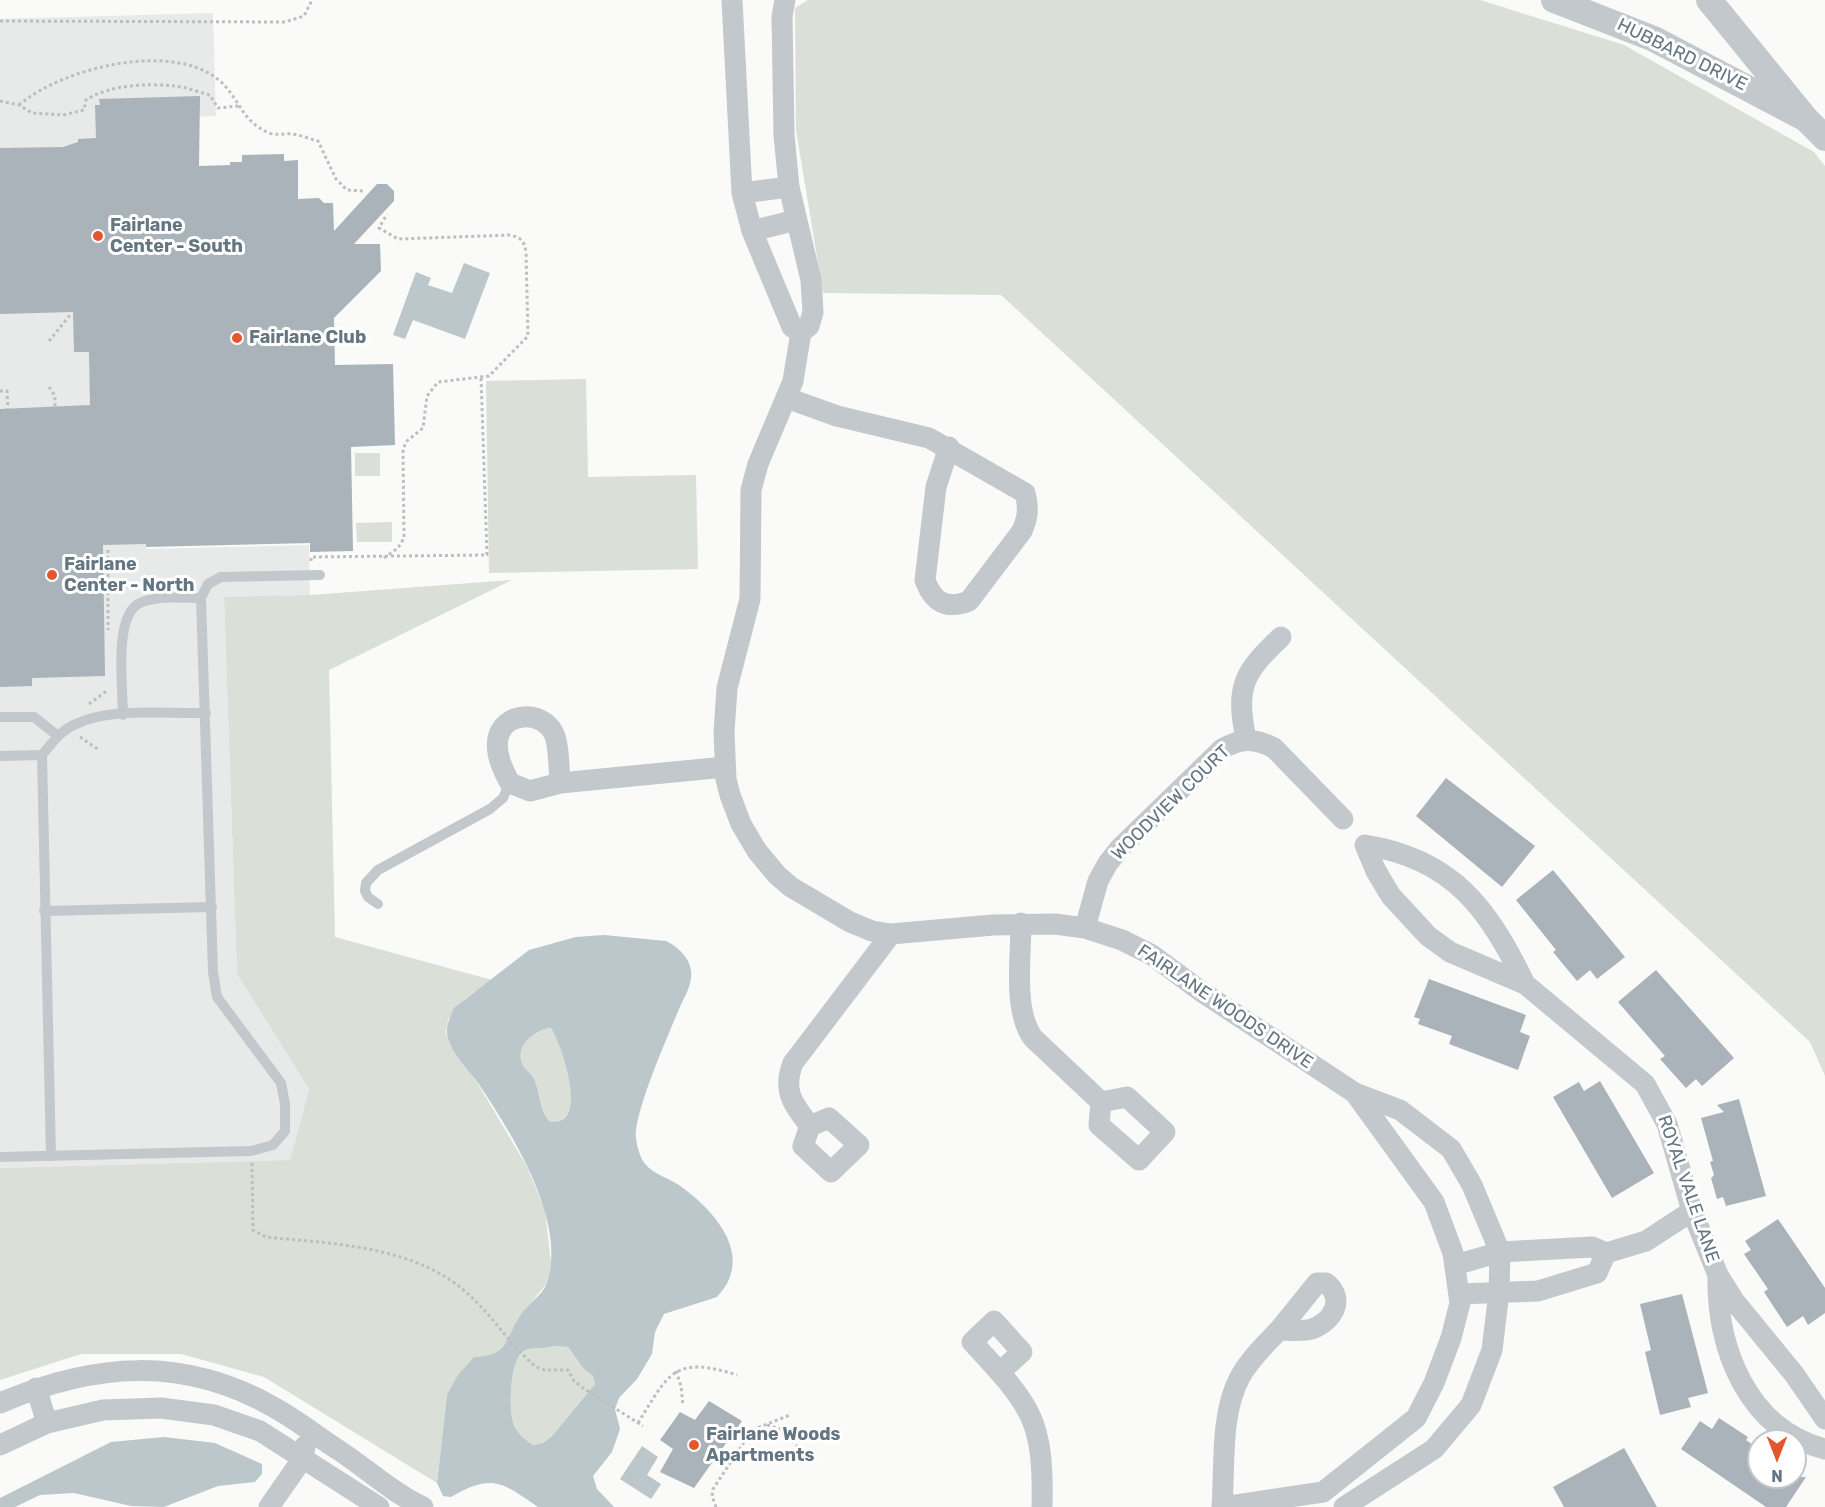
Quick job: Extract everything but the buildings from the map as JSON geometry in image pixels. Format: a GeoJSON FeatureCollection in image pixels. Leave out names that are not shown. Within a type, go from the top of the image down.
{"type":"FeatureCollection","features":[{"type":"Feature","properties":{"kind":"street"},"geometry":{"type":"LineString","coordinates":[[732,0],[742,193],[752,231],[792,327],[801,332]]}},
{"type":"Feature","properties":{"kind":"street","name":"FAIRLANE WOODS DRIVE"},"geometry":{"type":"LineString","coordinates":[[785,0],[782,17],[784,135],[789,188],[813,293],[809,326],[801,332],[793,381],[758,464],[751,490],[750,599],[744,631],[727,688],[725,767],[730,795],[741,824],[757,851],[777,875],[791,887],[850,922],[872,931],[891,934],[1021,923],[1085,928],[1122,940],[1152,955],[1202,992],[1355,1093],[1400,1110],[1451,1149],[1472,1185],[1500,1252],[1499,1292],[1492,1350],[1471,1405],[1434,1449],[1344,1507]]}},
{"type":"Feature","properties":{"kind":"street","name":"HUBBARD DRIVE"},"geometry":{"type":"LineString","coordinates":[[1554,0],[1654,39],[1806,120]]}},
{"type":"Feature","properties":{"kind":"street"},"geometry":{"type":"LineString","coordinates":[[1709,0],[1806,120],[1825,138]]}},
{"type":"Feature","properties":{"kind":"street"},"geometry":{"type":"LineString","coordinates":[[742,193],[789,188]]}},
{"type":"Feature","properties":{"kind":"street"},"geometry":{"type":"LineString","coordinates":[[752,231],[796,219]]}},
{"type":"Feature","properties":{"kind":"street"},"geometry":{"type":"LineString","coordinates":[[786,398],[837,416],[928,438],[949,447],[1025,493],[1029,505],[1022,531],[969,601],[956,606],[942,605],[930,594],[925,580],[936,487],[949,447]]}},
{"type":"Feature","properties":{"kind":"street"},"geometry":{"type":"LineString","coordinates":[[1246,739],[1241,714],[1246,678],[1252,664],[1281,637]]}},
{"type":"Feature","properties":{"kind":"street"},"geometry":{"type":"LineString","coordinates":[[560,783],[554,733],[541,720],[521,716],[506,724],[498,739],[501,766],[510,783],[530,791],[560,783],[725,767]]}},
{"type":"Feature","properties":{"kind":"street","name":"WOODVIEW COURT"},"geometry":{"type":"LineString","coordinates":[[1085,928],[1098,881],[1120,848],[1222,749],[1246,739],[1261,741],[1274,748],[1343,819]]}},
{"type":"Feature","properties":{"kind":"street","name":"ROYAL VALE LANE"},"geometry":{"type":"LineString","coordinates":[[1525,984],[1502,936],[1468,894],[1444,874],[1417,860],[1392,849],[1365,845],[1376,871],[1391,896],[1428,936],[1450,952],[1525,984],[1645,1084],[1667,1124],[1692,1211],[1718,1275],[1735,1302],[1794,1374],[1825,1419]]}},
{"type":"Feature","properties":{"kind":"street"},"geometry":{"type":"LineString","coordinates":[[1021,923],[1021,1006],[1025,1027],[1033,1038],[1101,1102]]}},
{"type":"Feature","properties":{"kind":"street"},"geometry":{"type":"LineString","coordinates":[[810,1126],[789,1100],[787,1087],[792,1063],[891,934]]}},
{"type":"Feature","properties":{"kind":"street","name":"FAIRLANE WOODS DRIVE"},"geometry":{"type":"LineString","coordinates":[[1223,1507],[1324,1500],[1416,1418],[1434,1383],[1451,1338],[1460,1304],[1459,1294],[1455,1264],[1434,1202],[1355,1093]]}},
{"type":"Feature","properties":{"kind":"street"},"geometry":{"type":"LineString","coordinates":[[1455,1264],[1500,1252],[1592,1246],[1606,1253],[1646,1240],[1692,1211]]}},
{"type":"Feature","properties":{"kind":"street"},"geometry":{"type":"LineString","coordinates":[[1459,1294],[1538,1291],[1597,1273],[1606,1253]]}},
{"type":"Feature","properties":{"kind":"street","name":"ROYAL VALE LANE"},"geometry":{"type":"LineString","coordinates":[[1718,1275],[1717,1303],[1722,1334],[1731,1364],[1746,1391],[1767,1415],[1790,1433],[1825,1449]]}},
{"type":"Feature","properties":{"kind":"street"},"geometry":{"type":"LineString","coordinates":[[1223,1507],[1232,1398],[1250,1362],[1279,1330]]}},
{"type":"Feature","properties":{"kind":"street"},"geometry":{"type":"LineString","coordinates":[[0,1403],[36,1388],[96,1372],[165,1370],[229,1386],[276,1408],[423,1507]]}},
{"type":"Feature","properties":{"kind":"street"},"geometry":{"type":"LineString","coordinates":[[1000,1372],[1026,1404],[1034,1419],[1041,1448],[1042,1507]]}},
{"type":"Feature","properties":{"kind":"street"},"geometry":{"type":"LineString","coordinates":[[36,1388],[48,1423]]}},
{"type":"Feature","properties":{"kind":"street"},"geometry":{"type":"LineString","coordinates":[[0,1445],[48,1423],[104,1410],[161,1408],[214,1415],[260,1431],[379,1507]]}},
{"type":"Feature","properties":{"kind":"street"},"geometry":{"type":"LineString","coordinates":[[269,1507],[303,1458],[309,1431]]}},
{"type":"Feature","properties":{"kind":"lane"},"geometry":{"type":"LineString","coordinates":[[0,1157],[251,1151],[273,1145],[285,1131],[285,1104],[281,1083],[217,997],[213,972],[201,598],[208,584],[221,577],[320,575]]}},
{"type":"Feature","properties":{"kind":"lane"},"geometry":{"type":"LineString","coordinates":[[123,715],[122,631],[127,615],[137,604],[153,599],[201,598]]}},
{"type":"Feature","properties":{"kind":"lane"},"geometry":{"type":"LineString","coordinates":[[51,1155],[42,755],[58,736],[75,724],[100,715],[206,713]]}},
{"type":"Feature","properties":{"kind":"lane"},"geometry":{"type":"LineString","coordinates":[[0,717],[34,717],[58,736]]}},
{"type":"Feature","properties":{"kind":"lane"},"geometry":{"type":"LineString","coordinates":[[0,756],[42,755]]}},
{"type":"Feature","properties":{"kind":"lane"},"geometry":{"type":"LineString","coordinates":[[378,904],[368,897],[365,891],[370,876],[442,833],[490,809],[503,798],[510,783]]}},
{"type":"Feature","properties":{"kind":"lane"},"geometry":{"type":"LineString","coordinates":[[44,911],[212,907]]}},
{"type":"Feature","properties":{"kind":"path"},"geometry":{"type":"LineString","coordinates":[[0,21],[285,22],[304,16],[312,0]]}},
{"type":"Feature","properties":{"kind":"path"},"geometry":{"type":"LineString","coordinates":[[19,105],[30,96],[64,79],[110,64],[158,62],[194,67],[219,81],[248,121],[271,134],[292,134],[318,141],[336,179],[347,190],[365,191]]}},
{"type":"Feature","properties":{"kind":"path"},"geometry":{"type":"LineString","coordinates":[[0,101],[19,105],[32,113],[63,115],[84,110],[86,100],[93,96],[142,85],[176,86],[210,95],[218,108],[238,106]]}},
{"type":"Feature","properties":{"kind":"path"},"geometry":{"type":"LineString","coordinates":[[384,558],[398,548],[404,538],[403,449],[407,441],[423,428],[427,396],[438,382],[489,376],[528,336],[525,242],[510,235],[398,239],[379,228],[387,214]]}},
{"type":"Feature","properties":{"kind":"path"},"geometry":{"type":"LineString","coordinates":[[49,341],[70,315]]}},
{"type":"Feature","properties":{"kind":"path"},"geometry":{"type":"LineString","coordinates":[[311,557],[384,558],[487,555],[481,377]]}},
{"type":"Feature","properties":{"kind":"path"},"geometry":{"type":"LineString","coordinates":[[49,387],[55,396],[55,407]]}},
{"type":"Feature","properties":{"kind":"path"},"geometry":{"type":"LineString","coordinates":[[0,391],[8,391],[8,408]]}},
{"type":"Feature","properties":{"kind":"path"},"geometry":{"type":"LineString","coordinates":[[108,550],[108,631]]}},
{"type":"Feature","properties":{"kind":"path"},"geometry":{"type":"LineString","coordinates":[[80,710],[109,689]]}},
{"type":"Feature","properties":{"kind":"path"},"geometry":{"type":"LineString","coordinates":[[80,737],[99,750]]}},
{"type":"Feature","properties":{"kind":"path"},"geometry":{"type":"LineString","coordinates":[[251,1151],[253,1230],[266,1237],[382,1251],[431,1270],[466,1292],[524,1357],[536,1367],[545,1370],[568,1370],[574,1381],[583,1388],[643,1426]]}},
{"type":"Feature","properties":{"kind":"path"},"geometry":{"type":"LineString","coordinates":[[638,1423],[666,1379],[676,1371],[701,1366],[737,1375]]}},
{"type":"Feature","properties":{"kind":"path"},"geometry":{"type":"LineString","coordinates":[[676,1371],[683,1396],[683,1407]]}},
{"type":"Feature","properties":{"kind":"path"},"geometry":{"type":"LineString","coordinates":[[716,1507],[712,1496],[717,1482],[748,1434],[763,1424],[790,1415]]}},
{"type":"Feature","properties":{"kind":"path"},"geometry":{"type":"LineString","coordinates":[[763,1424],[780,1429],[802,1452]]}},
{"type":"Feature","properties":{"kind":"shaded area"},"geometry":{"type":"Polygon","coordinates":[[[808,0],[1480,0],[1624,45],[1814,152],[1825,166],[1825,1076],[1810,1042],[1001,295],[823,293],[796,130],[795,8],[808,0]]]}},
{"type":"Feature","properties":{"kind":"shaded area"},"geometry":{"type":"Polygon","coordinates":[[[213,13],[216,116],[192,117],[140,316],[146,549],[309,545],[310,595],[224,598],[237,974],[309,1089],[290,1160],[0,1168],[0,19],[213,13]]]}},
{"type":"Feature","properties":{"kind":"shaded area"},"geometry":{"type":"Polygon","coordinates":[[[464,263],[490,273],[465,339],[413,320],[405,339],[393,335],[416,272],[431,278],[428,285],[452,293],[464,263]]]}},
{"type":"Feature","properties":{"kind":"shaded area"},"geometry":{"type":"Polygon","coordinates":[[[586,379],[588,477],[696,475],[698,569],[489,573],[486,381],[586,379]]]}},
{"type":"Feature","properties":{"kind":"shaded area"},"geometry":{"type":"Polygon","coordinates":[[[355,453],[380,453],[380,476],[355,476],[355,453]]]}},
{"type":"Feature","properties":{"kind":"shaded area"},"geometry":{"type":"Polygon","coordinates":[[[392,522],[392,542],[357,542],[356,523],[392,522]]]}},
{"type":"Feature","properties":{"kind":"shaded area"},"geometry":{"type":"Polygon","coordinates":[[[512,580],[329,670],[335,937],[492,980],[466,998],[448,1020],[446,1032],[450,1044],[478,1084],[526,1165],[545,1210],[551,1263],[548,1282],[520,1316],[512,1336],[498,1352],[486,1357],[447,1395],[437,1483],[264,1377],[181,1354],[81,1354],[0,1380],[0,1168],[290,1160],[309,1089],[237,974],[224,597],[310,595],[512,580]]]}},
{"type":"Feature","properties":{"kind":"shaded area"},"geometry":{"type":"Polygon","coordinates":[[[604,935],[666,941],[686,957],[690,966],[689,986],[646,1093],[640,1111],[636,1138],[645,1164],[696,1198],[719,1223],[732,1252],[732,1267],[728,1282],[717,1297],[664,1314],[655,1332],[652,1354],[637,1379],[619,1398],[615,1409],[620,1429],[612,1452],[593,1476],[597,1489],[614,1507],[538,1507],[505,1487],[487,1483],[451,1497],[443,1496],[437,1483],[447,1395],[458,1375],[474,1357],[494,1353],[504,1345],[520,1316],[546,1285],[552,1256],[549,1230],[532,1177],[505,1126],[451,1046],[447,1033],[448,1023],[454,1008],[529,950],[576,937],[604,935]],[[551,1028],[533,1035],[521,1050],[523,1065],[534,1078],[542,1107],[549,1121],[562,1120],[569,1112],[571,1100],[566,1067],[551,1028]],[[553,1346],[525,1350],[515,1366],[511,1387],[512,1418],[517,1431],[533,1445],[543,1443],[552,1436],[595,1384],[593,1376],[583,1368],[568,1347],[553,1346]]]}},
{"type":"Feature","properties":{"kind":"shaded area"},"geometry":{"type":"Polygon","coordinates":[[[551,1028],[566,1067],[571,1099],[569,1112],[562,1120],[549,1121],[542,1107],[534,1078],[523,1065],[521,1050],[533,1035],[551,1028]]]}},
{"type":"Feature","properties":{"kind":"shaded area"},"geometry":{"type":"Polygon","coordinates":[[[553,1346],[568,1347],[583,1368],[593,1376],[595,1384],[552,1436],[543,1443],[533,1445],[517,1431],[512,1418],[511,1387],[515,1366],[525,1350],[553,1346]]]}},
{"type":"Feature","properties":{"kind":"shaded area"},"geometry":{"type":"Polygon","coordinates":[[[164,1437],[215,1443],[262,1464],[262,1474],[255,1482],[218,1486],[164,1507],[131,1506],[74,1493],[40,1495],[15,1507],[0,1507],[0,1498],[111,1442],[164,1437]]]}},
{"type":"Feature","properties":{"kind":"shaded area"},"geometry":{"type":"Polygon","coordinates":[[[642,1446],[658,1457],[647,1475],[661,1484],[651,1499],[620,1479],[642,1446]]]}},
{"type":"Feature","properties":{"kind":"place","name":"Fairlane Center - South"},"geometry":{"type":"Point","coordinates":[98,236]}},
{"type":"Feature","properties":{"kind":"place","name":"Fairlane Club"},"geometry":{"type":"Point","coordinates":[237,338]}},
{"type":"Feature","properties":{"kind":"place","name":"Fairlane Center - North"},"geometry":{"type":"Point","coordinates":[52,575]}},
{"type":"Feature","properties":{"kind":"place","name":"Fairlane Woods Apartments"},"geometry":{"type":"Point","coordinates":[694,1445]}}]}
